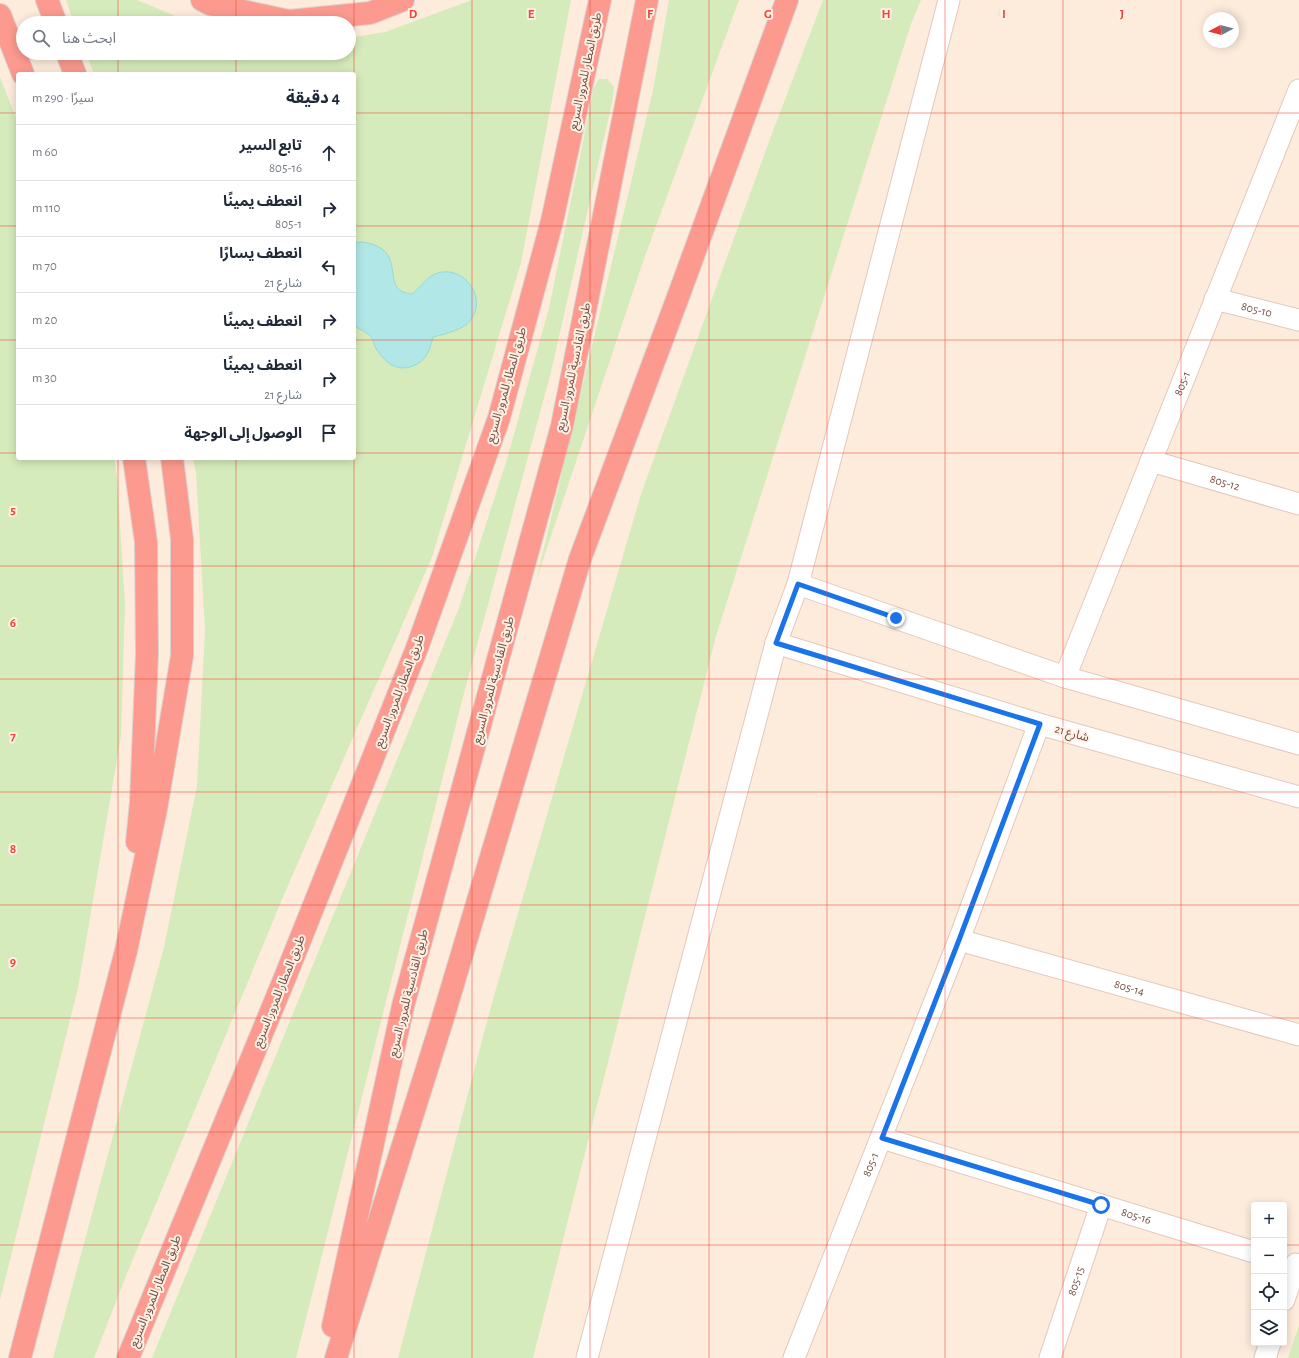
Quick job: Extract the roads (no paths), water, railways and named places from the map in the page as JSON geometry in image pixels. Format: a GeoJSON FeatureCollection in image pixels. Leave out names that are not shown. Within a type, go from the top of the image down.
{"type":"FeatureCollection","features":[{"type":"Feature","properties":{"kind":"highway"},"geometry":{"type":"LineString","coordinates":[[202,0],[210,4],[266,16]]}},
{"type":"Feature","properties":{"kind":"highway"},"geometry":{"type":"LineString","coordinates":[[340,16],[370,13],[403,0]]}},
{"type":"Feature","properties":{"kind":"highway","name":"طريق المطار للمرور السريع"},"geometry":{"type":"LineString","coordinates":[[128,1358],[286,975],[417,648],[499,418],[552,221],[600,0]]}},
{"type":"Feature","properties":{"kind":"highway","name":"طريق القادسية للمرور السريع"},"geometry":{"type":"LineString","coordinates":[[326,1358],[403,1006],[562,426],[647,0]]}},
{"type":"Feature","properties":{"kind":"highway"},"geometry":{"type":"LineString","coordinates":[[336,1358],[442,1021],[580,559],[787,0]]}},
{"type":"Feature","properties":{"kind":"highway"},"geometry":{"type":"LineString","coordinates":[[0,15],[16,56]]}},
{"type":"Feature","properties":{"kind":"highway"},"geometry":{"type":"LineString","coordinates":[[18,60],[22,72]]}},
{"type":"Feature","properties":{"kind":"highway"},"geometry":{"type":"LineString","coordinates":[[70,60],[74,72]]}},
{"type":"Feature","properties":{"kind":"highway"},"geometry":{"type":"LineString","coordinates":[[126,951],[141,802],[147,654],[146,542],[134,460]]}},
{"type":"Feature","properties":{"kind":"highway"},"geometry":{"type":"LineString","coordinates":[[20,1358],[126,951],[156,809],[182,656],[182,540],[172,460]]}},
{"type":"Feature","properties":{"kind":"street"},"geometry":{"type":"LineString","coordinates":[[587,1358],[776,643],[798,584],[949,0]]}},
{"type":"Feature","properties":{"kind":"street","name":"805-1"},"geometry":{"type":"LineString","coordinates":[[1065,677],[1299,90]]}},
{"type":"Feature","properties":{"kind":"street","name":"805-10"},"geometry":{"type":"LineString","coordinates":[[1215,299],[1299,320]]}},
{"type":"Feature","properties":{"kind":"street","name":"805-12"},"geometry":{"type":"LineString","coordinates":[[1151,461],[1299,504]]}},
{"type":"Feature","properties":{"kind":"street"},"geometry":{"type":"LineString","coordinates":[[798,584],[1065,677],[1299,744]]}},
{"type":"Feature","properties":{"kind":"street","name":"شارع 21"},"geometry":{"type":"LineString","coordinates":[[776,643],[1040,724],[1299,798]]}},
{"type":"Feature","properties":{"kind":"street","name":"805-1"},"geometry":{"type":"LineString","coordinates":[[794,1358],[959,940],[1040,724]]}},
{"type":"Feature","properties":{"kind":"street","name":"805-14"},"geometry":{"type":"LineString","coordinates":[[959,940],[1299,1035]]}},
{"type":"Feature","properties":{"kind":"street","name":"805-16"},"geometry":{"type":"LineString","coordinates":[[882,1138],[1251,1251]]}},
{"type":"Feature","properties":{"kind":"street","name":"805-15"},"geometry":{"type":"LineString","coordinates":[[1050,1358],[1101,1205]]}},
{"type":"Feature","properties":{"kind":"street"},"geometry":{"type":"LineString","coordinates":[[1287,1288],[1293,1263]]}},
{"type":"Feature","properties":{"kind":"street"},"geometry":{"type":"LineString","coordinates":[[1265,1358],[1269,1346]]}},
{"type":"Feature","properties":{"kind":"water"},"geometry":{"type":"Polygon","coordinates":[[[362,242],[376,246],[385,251],[392,266],[394,282],[397,288],[409,294],[412,294],[435,274],[446,272],[456,274],[465,279],[471,286],[475,295],[476,305],[474,315],[464,326],[446,334],[433,337],[427,354],[417,364],[407,368],[392,365],[384,359],[377,350],[372,338],[364,331],[356,327],[356,243],[362,242]]]}}]}
